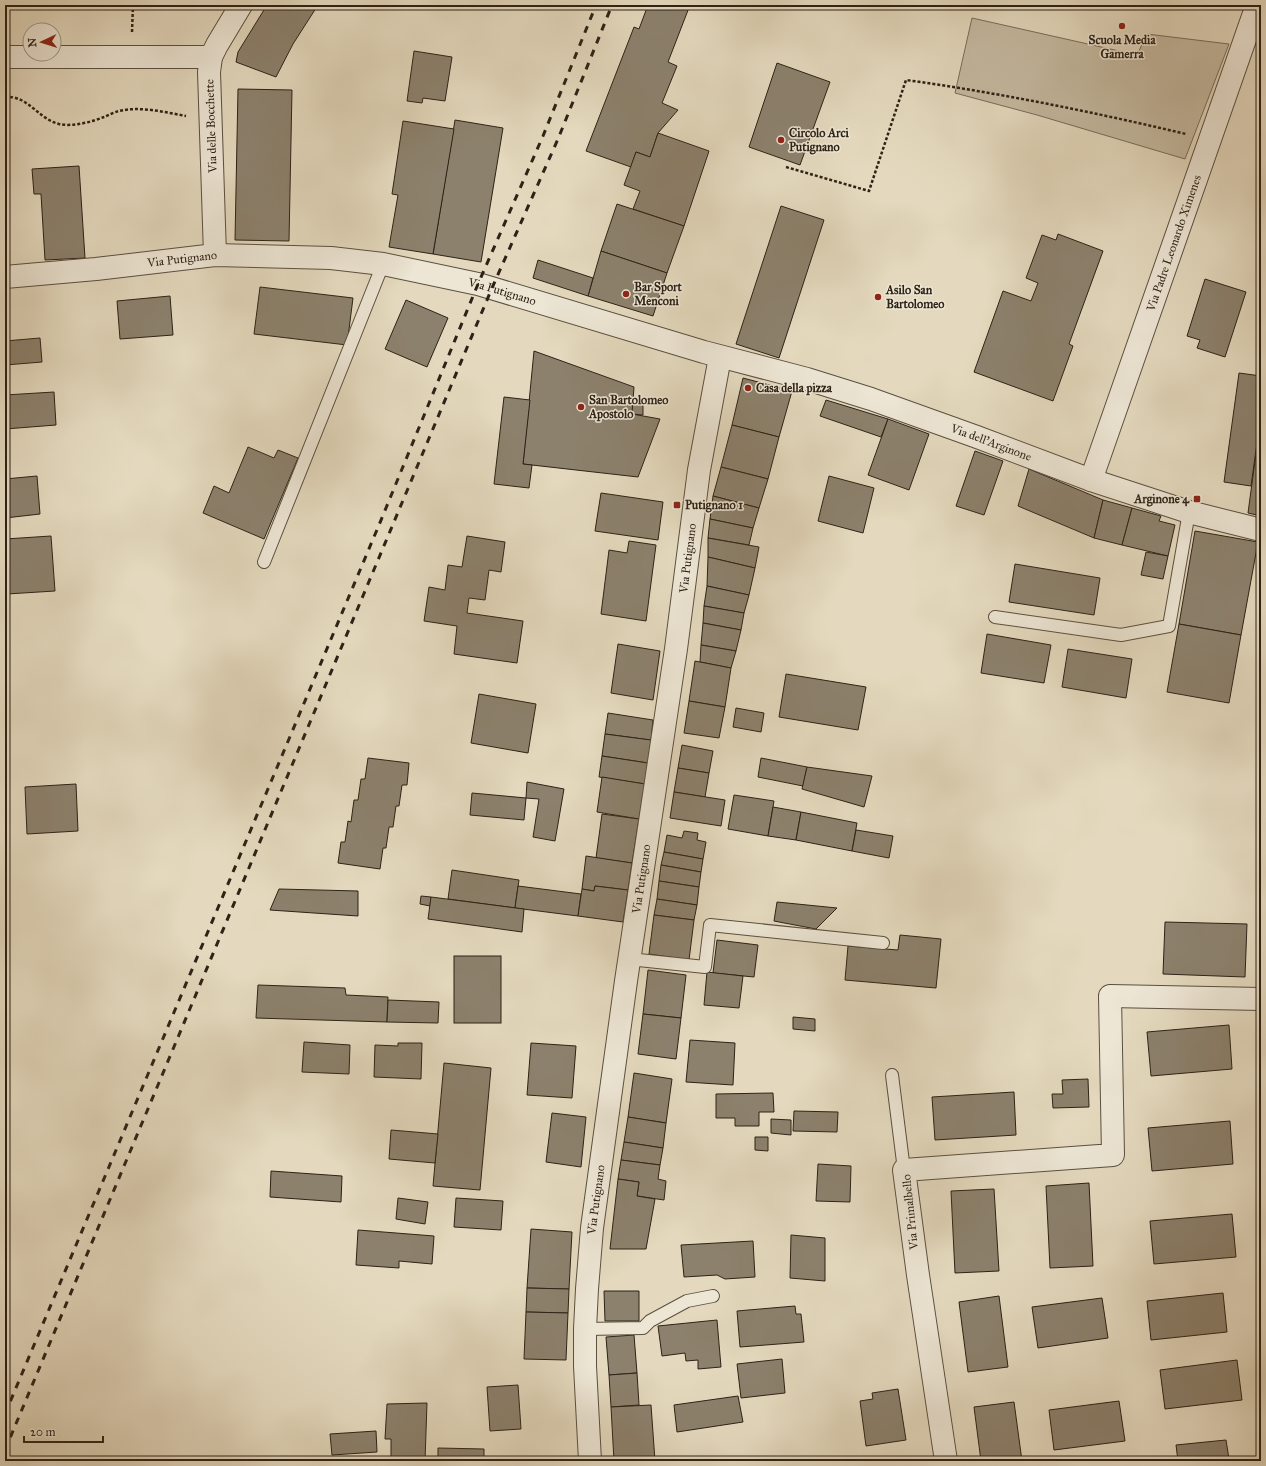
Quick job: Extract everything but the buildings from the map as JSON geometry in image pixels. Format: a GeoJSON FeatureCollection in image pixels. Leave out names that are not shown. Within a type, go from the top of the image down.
{"type":"FeatureCollection","features":[{"type":"Feature","properties":{"kind":"street","name":"Via delle Bocchette"},"geometry":{"type":"LineString","coordinates":[[215,254],[209,72],[211,57],[216,45],[241,5]]}},
{"type":"Feature","properties":{"kind":"street","name":"Via Padre Leonardo Ximenes"},"geometry":{"type":"LineString","coordinates":[[1090,480],[1257,5]]}},
{"type":"Feature","properties":{"kind":"street"},"geometry":{"type":"LineString","coordinates":[[5,57],[211,57]]}},
{"type":"Feature","properties":{"kind":"street","name":"Via Putignano"},"geometry":{"type":"LineString","coordinates":[[5,277],[96,269],[215,254],[331,258],[383,264],[478,284],[720,357],[699,470],[675,657],[629,959],[592,1228],[587,1289],[585,1366],[590,1461]]}},
{"type":"Feature","properties":{"kind":"street","name":"Via dell'Arginone"},"geometry":{"type":"LineString","coordinates":[[720,357],[806,379],[871,399],[1090,480],[1189,512],[1261,530]]}},
{"type":"Feature","properties":{"kind":"street","name":"Via Primalbello"},"geometry":{"type":"LineString","coordinates":[[946,1461],[921,1298],[904,1170],[1113,1155],[1110,996],[1261,999]]}},
{"type":"Feature","properties":{"kind":"lane"},"geometry":{"type":"LineString","coordinates":[[264,562],[383,264]]}},
{"type":"Feature","properties":{"kind":"lane"},"geometry":{"type":"LineString","coordinates":[[995,616],[1121,635],[1169,626],[1189,512]]}},
{"type":"Feature","properties":{"kind":"lane"},"geometry":{"type":"LineString","coordinates":[[629,959],[704,966],[710,925],[883,943]]}},
{"type":"Feature","properties":{"kind":"lane"},"geometry":{"type":"LineString","coordinates":[[892,1075],[904,1170]]}},
{"type":"Feature","properties":{"kind":"lane"},"geometry":{"type":"LineString","coordinates":[[586,1329],[643,1328],[650,1321],[686,1301],[713,1296]]}},
{"type":"Feature","properties":{"kind":"path"},"geometry":{"type":"LineString","coordinates":[[786,167],[869,191],[906,80],[980,90],[1105,115],[1210,140]]}},
{"type":"Feature","properties":{"kind":"path"},"geometry":{"type":"LineString","coordinates":[[5,97],[17,98],[26,102],[43,116],[58,124],[71,125],[103,117],[117,111],[135,109],[152,110],[210,121]]}},
{"type":"Feature","properties":{"kind":"shaded area"},"geometry":{"type":"Polygon","coordinates":[[[972,18],[1137,55],[1147,34],[1229,44],[1185,159],[1037,115],[955,93],[972,18]]]}},
{"type":"Feature","properties":{"kind":"railway"},"geometry":{"type":"LineString","coordinates":[[5,1414],[379,525],[478,284],[543,136],[596,5]]}},
{"type":"Feature","properties":{"kind":"railway"},"geometry":{"type":"LineString","coordinates":[[5,1450],[492,288],[558,139],[612,5]]}},
{"type":"Feature","properties":{"kind":"place","name":"Scuola Media Gamerra"},"geometry":{"type":"Point","coordinates":[1122,26]}},
{"type":"Feature","properties":{"kind":"place","name":"Circolo Arci Putignano"},"geometry":{"type":"Point","coordinates":[781,140]}},
{"type":"Feature","properties":{"kind":"place","name":"Bar Sport Menconi"},"geometry":{"type":"Point","coordinates":[626,294]}},
{"type":"Feature","properties":{"kind":"place","name":"Asilo San Bartolomeo"},"geometry":{"type":"Point","coordinates":[878,297]}},
{"type":"Feature","properties":{"kind":"place","name":"Casa della pizza"},"geometry":{"type":"Point","coordinates":[748,388]}},
{"type":"Feature","properties":{"kind":"place","name":"San Bartolomeo Apostolo"},"geometry":{"type":"Point","coordinates":[581,407]}},
{"type":"Feature","properties":{"kind":"place","name":"Arginone 4"},"geometry":{"type":"Point","coordinates":[1197,499]}},
{"type":"Feature","properties":{"kind":"place","name":"Putignano 1"},"geometry":{"type":"Point","coordinates":[677,505]}}]}
